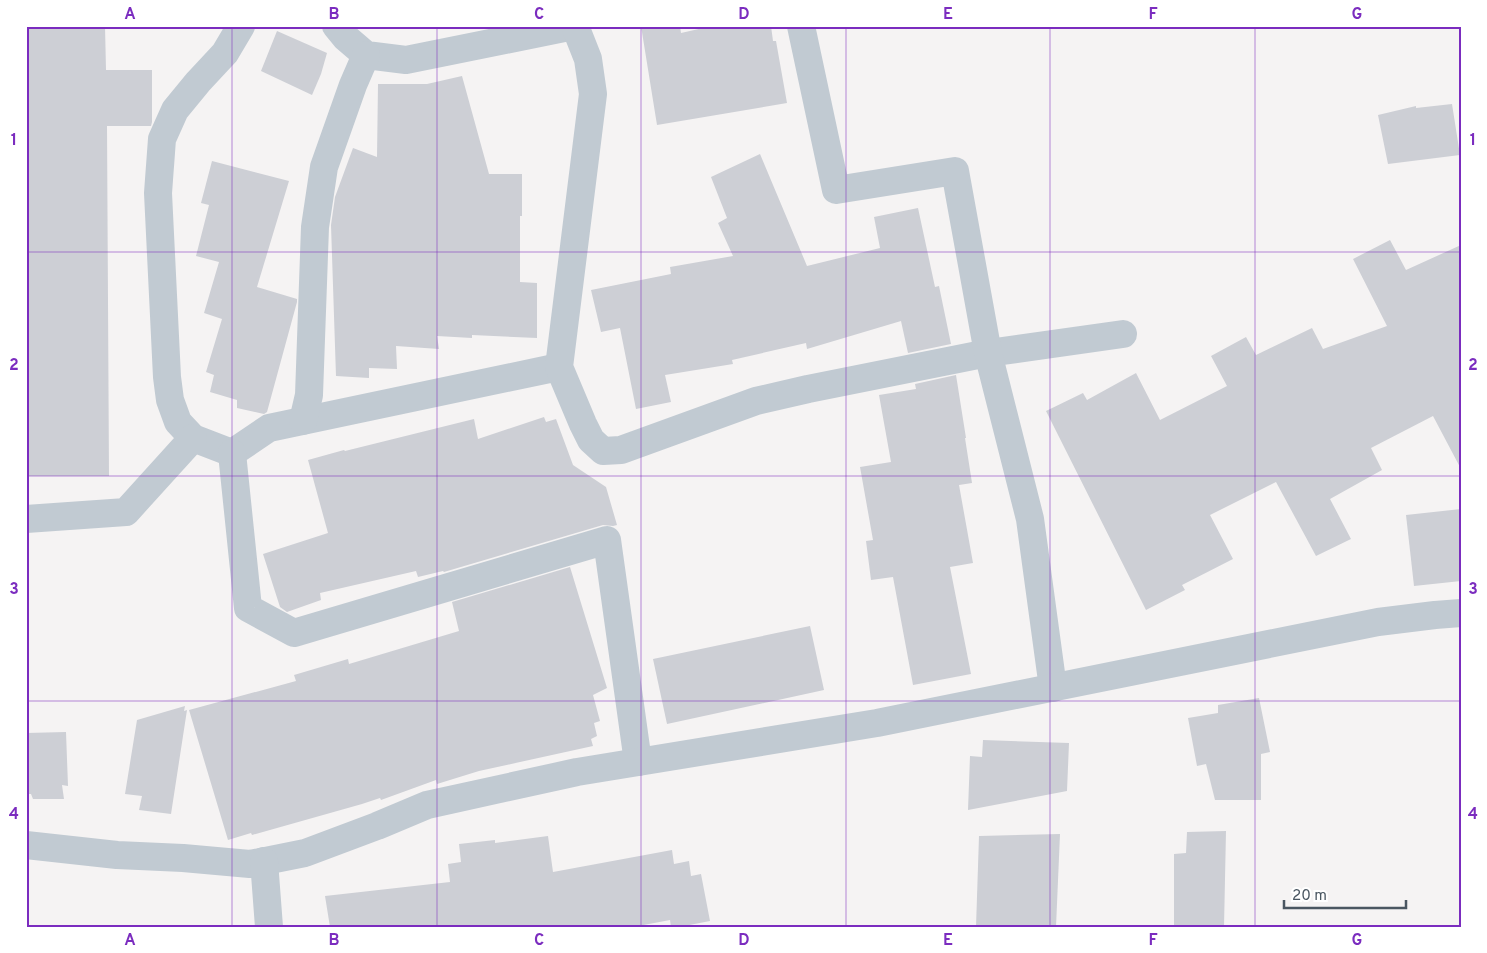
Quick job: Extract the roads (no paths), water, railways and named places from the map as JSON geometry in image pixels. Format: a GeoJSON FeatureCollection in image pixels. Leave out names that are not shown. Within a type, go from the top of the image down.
{"type":"FeatureCollection","features":[{"type":"Feature","properties":{"kind":"street"},"geometry":{"type":"LineString","coordinates":[[232,453],[193,438],[178,422],[170,400],[167,377],[158,193],[162,140],[175,110],[225,53],[241,26]]}},
{"type":"Feature","properties":{"kind":"street"},"geometry":{"type":"LineString","coordinates":[[336,26],[345,37],[366,55],[406,60],[574,26],[588,59],[594,94],[559,367],[591,440],[603,451],[620,450],[756,401],[808,389],[988,353],[1123,334]]}},
{"type":"Feature","properties":{"kind":"street"},"geometry":{"type":"LineString","coordinates":[[801,26],[836,190],[955,172],[988,353],[1030,519],[1053,688]]}},
{"type":"Feature","properties":{"kind":"street"},"geometry":{"type":"LineString","coordinates":[[304,421],[309,395],[315,227],[324,167],[353,85],[366,55]]}},
{"type":"Feature","properties":{"kind":"street"},"geometry":{"type":"LineString","coordinates":[[232,453],[269,428],[559,367]]}},
{"type":"Feature","properties":{"kind":"street"},"geometry":{"type":"LineString","coordinates":[[26,519],[126,512],[193,438]]}},
{"type":"Feature","properties":{"kind":"street"},"geometry":{"type":"LineString","coordinates":[[232,453],[248,608],[294,633],[608,540],[638,762]]}},
{"type":"Feature","properties":{"kind":"street"},"geometry":{"type":"LineString","coordinates":[[26,845],[250,864],[304,853],[378,826],[427,805],[577,772],[877,723],[1378,622],[1461,613]]}},
{"type":"Feature","properties":{"kind":"street"},"geometry":{"type":"LineString","coordinates":[[264,861],[269,927]]}}]}
